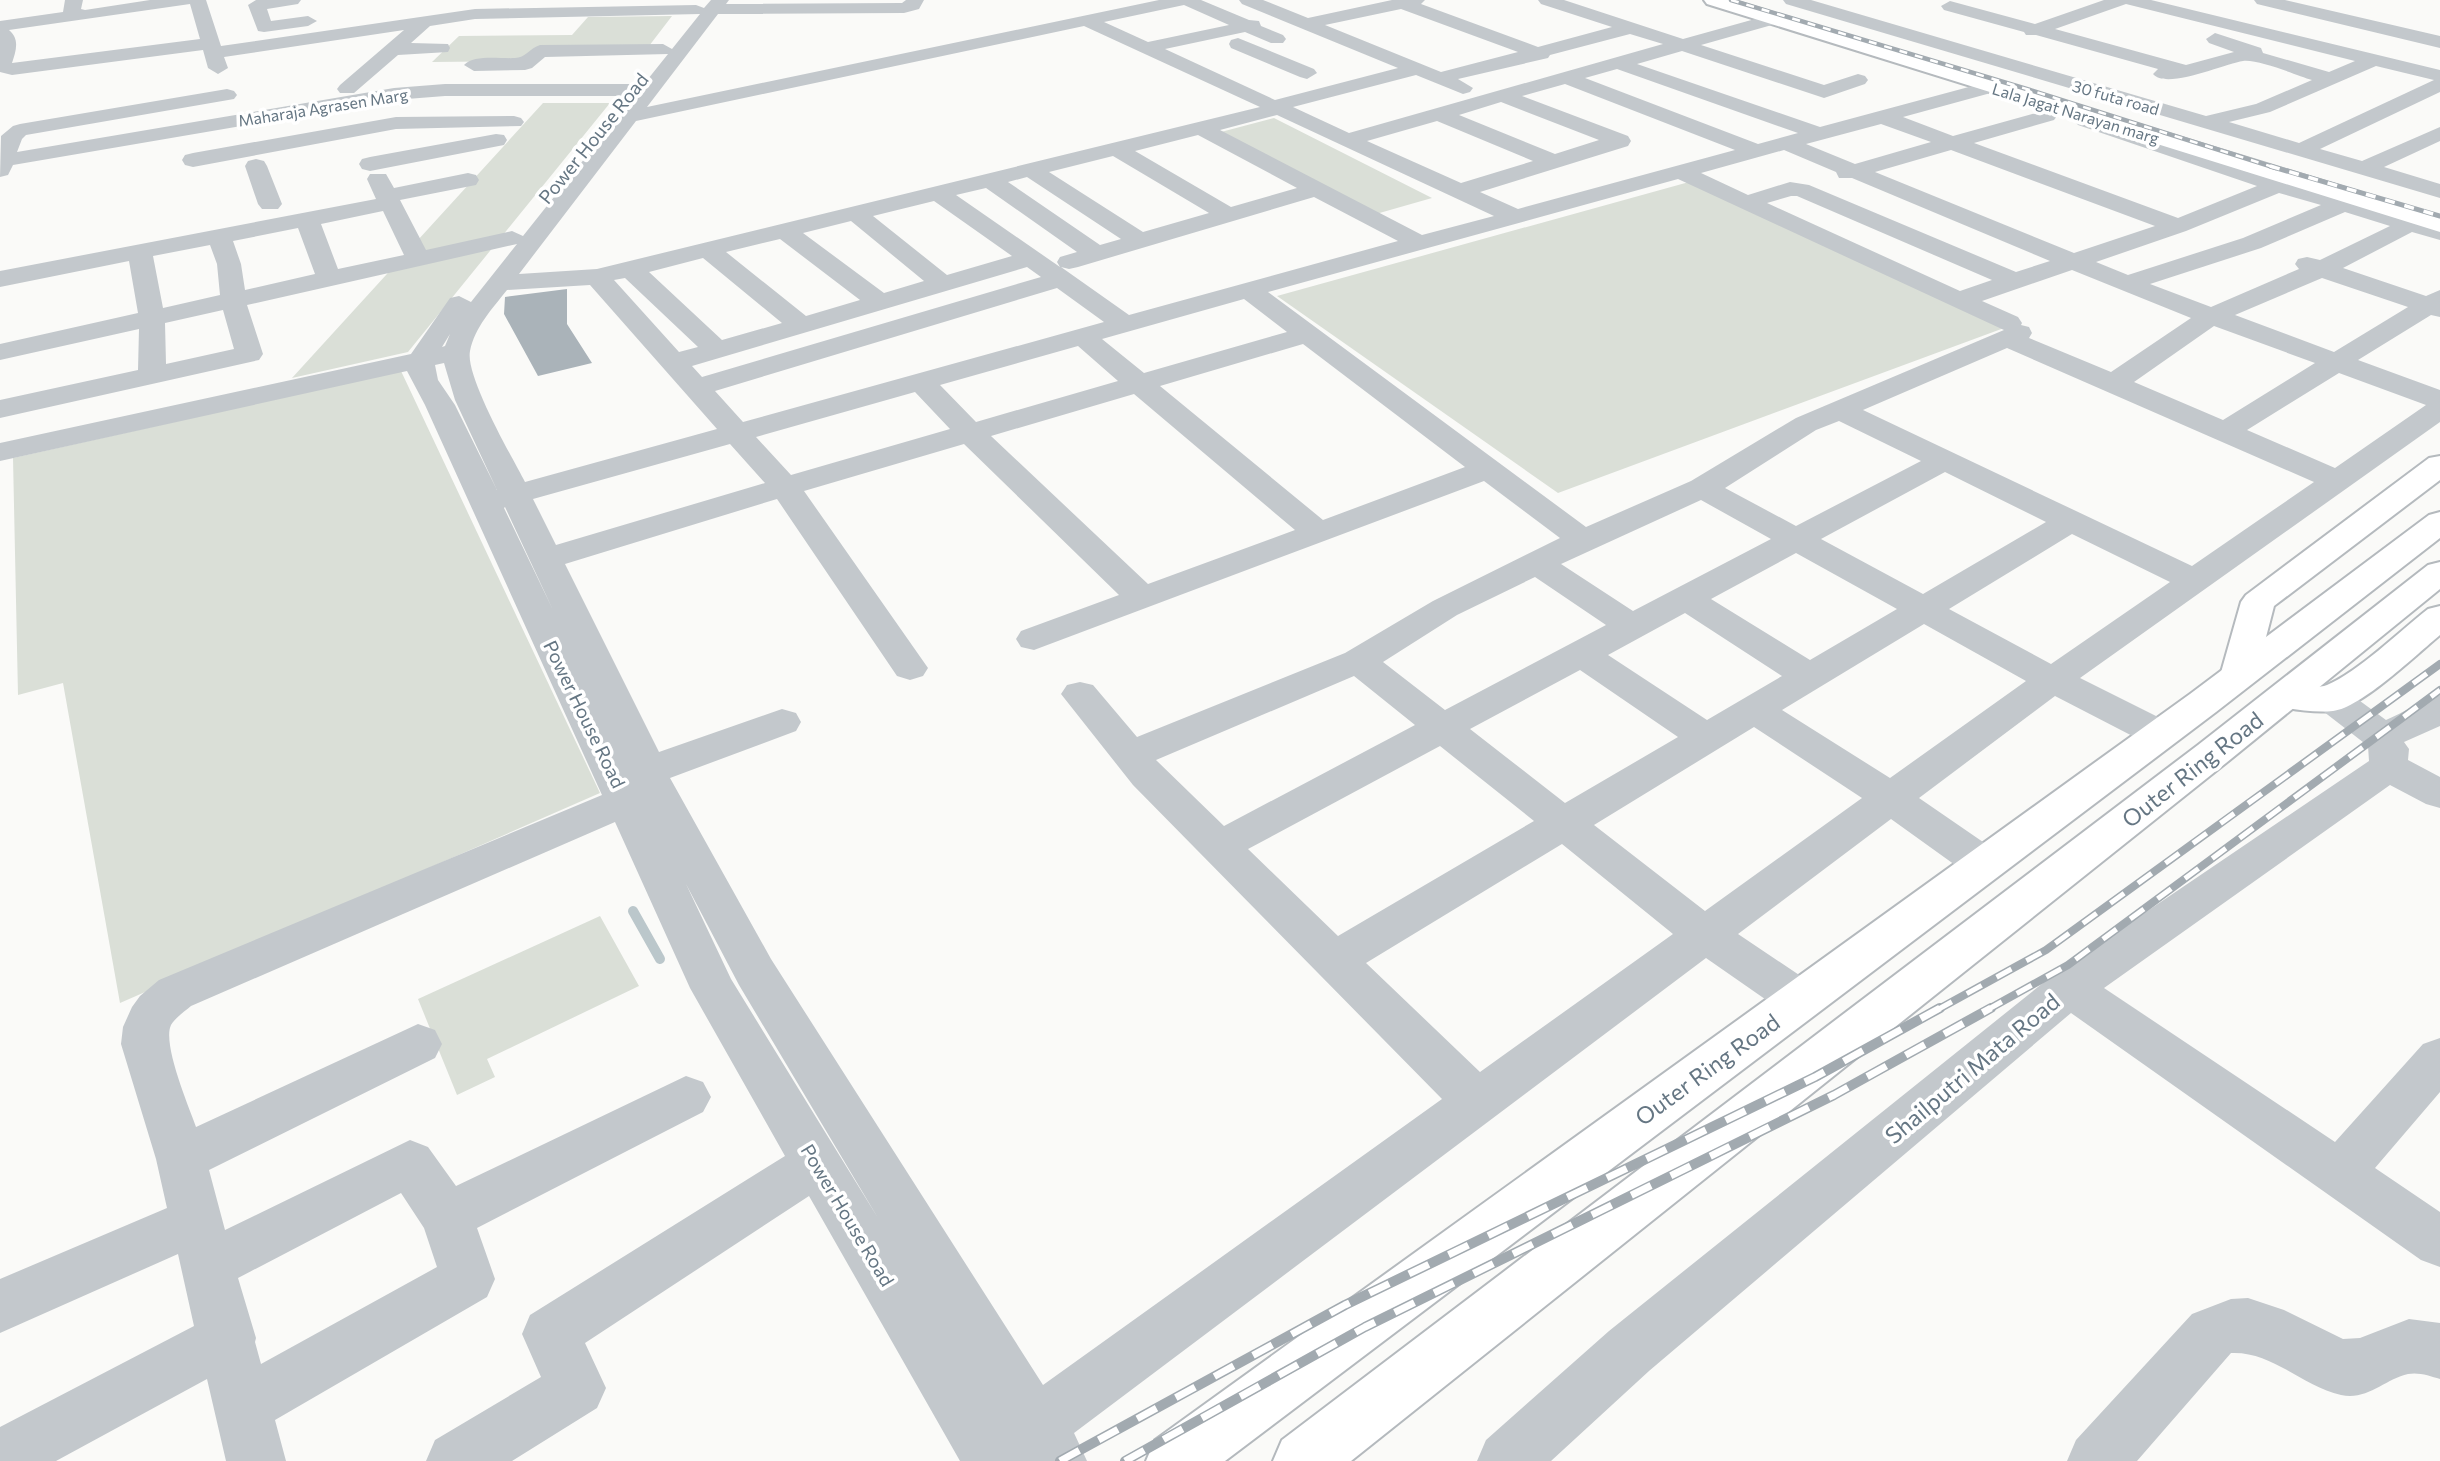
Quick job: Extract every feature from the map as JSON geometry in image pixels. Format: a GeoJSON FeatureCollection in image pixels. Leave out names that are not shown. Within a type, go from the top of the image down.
{"type":"FeatureCollection","features":[{"type":"Feature","properties":{"kind":"main road","name":"Lala Jagat Narayan marg"},"geometry":{"type":"LineString","coordinates":[[1713,0],[1767,13],[1875,30],[2440,202]]}},
{"type":"Feature","properties":{"kind":"main road","name":"Lala Jagat Narayan marg"},"geometry":{"type":"LineString","coordinates":[[1767,13],[1988,87],[2440,225]]}},
{"type":"Feature","properties":{"kind":"main road"},"geometry":{"type":"LineString","coordinates":[[2238,676],[2258,602],[2440,465]]}},
{"type":"Feature","properties":{"kind":"main road","name":"Outer Ring Road"},"geometry":{"type":"LineString","coordinates":[[1176,1461],[2160,734],[2440,522]]}},
{"type":"Feature","properties":{"kind":"main road"},"geometry":{"type":"LineString","coordinates":[[2309,697],[2440,572]]}},
{"type":"Feature","properties":{"kind":"main road"},"geometry":{"type":"LineString","coordinates":[[2309,697],[2371,673],[2440,617]]}},
{"type":"Feature","properties":{"kind":"main road","name":"Outer Ring Road"},"geometry":{"type":"LineString","coordinates":[[1303,1461],[2309,697]]}},
{"type":"Feature","properties":{"kind":"street"},"geometry":{"type":"LineString","coordinates":[[0,26],[75,7],[185,0]]}},
{"type":"Feature","properties":{"kind":"street"},"geometry":{"type":"LineString","coordinates":[[292,0],[257,5],[252,19],[264,27],[452,0]]}},
{"type":"Feature","properties":{"kind":"street"},"geometry":{"type":"LineString","coordinates":[[475,14],[489,0]]}},
{"type":"Feature","properties":{"kind":"street"},"geometry":{"type":"LineString","coordinates":[[9,40],[2,66],[12,69],[165,44],[206,26],[424,22],[475,14],[708,5],[904,8],[913,5],[915,0]]}},
{"type":"Feature","properties":{"kind":"street"},"geometry":{"type":"LineString","coordinates":[[1547,0],[1824,92],[1858,80]]}},
{"type":"Feature","properties":{"kind":"street"},"geometry":{"type":"LineString","coordinates":[[1704,0],[1767,13]]}},
{"type":"Feature","properties":{"kind":"street"},"geometry":{"type":"LineString","coordinates":[[1792,0],[1875,30],[1969,0]]}},
{"type":"Feature","properties":{"kind":"street"},"geometry":{"type":"LineString","coordinates":[[2121,0],[1984,50],[2065,73],[2123,53]]}},
{"type":"Feature","properties":{"kind":"street"},"geometry":{"type":"LineString","coordinates":[[2130,0],[2374,57],[2440,76]]}},
{"type":"Feature","properties":{"kind":"street"},"geometry":{"type":"LineString","coordinates":[[2263,0],[2440,42]]}},
{"type":"Feature","properties":{"kind":"street"},"geometry":{"type":"LineString","coordinates":[[1253,1],[1440,78],[1620,141],[1458,191]]}},
{"type":"Feature","properties":{"kind":"street"},"geometry":{"type":"LineString","coordinates":[[1307,24],[1409,2],[1588,72]]}},
{"type":"Feature","properties":{"kind":"street"},"geometry":{"type":"LineString","coordinates":[[2094,95],[2254,52],[2247,47],[2185,32],[2250,9],[2243,4]]}},
{"type":"Feature","properties":{"kind":"street","name":"Power House Road"},"geometry":{"type":"LineString","coordinates":[[708,5],[442,325],[440,405],[500,499],[547,559],[638,748],[636,785],[755,972],[1019,1452]]}},
{"type":"Feature","properties":{"kind":"street"},"geometry":{"type":"LineString","coordinates":[[2039,28],[2023,18],[2049,5],[2123,22]]}},
{"type":"Feature","properties":{"kind":"street"},"geometry":{"type":"LineString","coordinates":[[1950,6],[2039,28],[2212,83]]}},
{"type":"Feature","properties":{"kind":"street"},"geometry":{"type":"LineString","coordinates":[[532,73],[637,91],[1087,21],[1154,7],[1184,10],[1247,26],[1293,46]]}},
{"type":"Feature","properties":{"kind":"street"},"geometry":{"type":"LineString","coordinates":[[2322,14],[2342,7]]}},
{"type":"Feature","properties":{"kind":"street"},"geometry":{"type":"LineString","coordinates":[[2373,27],[2383,9]]}},
{"type":"Feature","properties":{"kind":"street"},"geometry":{"type":"LineString","coordinates":[[1184,10],[1213,34],[1307,73]]}},
{"type":"Feature","properties":{"kind":"street"},"geometry":{"type":"LineString","coordinates":[[1347,140],[1411,122],[1437,109],[1497,97],[1715,34],[1767,13]]}},
{"type":"Feature","properties":{"kind":"street"},"geometry":{"type":"LineString","coordinates":[[1123,14],[1214,56]]}},
{"type":"Feature","properties":{"kind":"street"},"geometry":{"type":"LineString","coordinates":[[1145,48],[1289,17]]}},
{"type":"Feature","properties":{"kind":"street"},"geometry":{"type":"LineString","coordinates":[[1440,78],[1667,18]]}},
{"type":"Feature","properties":{"kind":"street"},"geometry":{"type":"LineString","coordinates":[[1087,21],[1516,217]]}},
{"type":"Feature","properties":{"kind":"street"},"geometry":{"type":"LineString","coordinates":[[418,259],[372,167],[346,99],[394,48],[424,22]]}},
{"type":"Feature","properties":{"kind":"street"},"geometry":{"type":"LineString","coordinates":[[206,26],[236,125]]}},
{"type":"Feature","properties":{"kind":"street"},"geometry":{"type":"LineString","coordinates":[[1555,32],[1580,41]]}},
{"type":"Feature","properties":{"kind":"street"},"geometry":{"type":"LineString","coordinates":[[1715,34],[1754,47]]}},
{"type":"Feature","properties":{"kind":"street"},"geometry":{"type":"LineString","coordinates":[[2102,47],[2136,37]]}},
{"type":"Feature","properties":{"kind":"street"},"geometry":{"type":"LineString","coordinates":[[2203,122],[2276,103],[2418,37]]}},
{"type":"Feature","properties":{"kind":"street"},"geometry":{"type":"LineString","coordinates":[[394,48],[441,48]]}},
{"type":"Feature","properties":{"kind":"street"},"geometry":{"type":"LineString","coordinates":[[426,65],[526,64],[540,51],[637,91]]}},
{"type":"Feature","properties":{"kind":"street"},"geometry":{"type":"LineString","coordinates":[[2245,54],[2331,79]]}},
{"type":"Feature","properties":{"kind":"street"},"geometry":{"type":"LineString","coordinates":[[1350,62],[1382,55]]}},
{"type":"Feature","properties":{"kind":"street"},"geometry":{"type":"LineString","coordinates":[[1618,63],[1820,134]]}},
{"type":"Feature","properties":{"kind":"street"},"geometry":{"type":"LineString","coordinates":[[1237,90],[1329,68]]}},
{"type":"Feature","properties":{"kind":"street"},"geometry":{"type":"LineString","coordinates":[[499,284],[597,277],[1201,128],[1418,69]]}},
{"type":"Feature","properties":{"kind":"street"},"geometry":{"type":"LineString","coordinates":[[1832,71],[1932,103]]}},
{"type":"Feature","properties":{"kind":"street"},"geometry":{"type":"LineString","coordinates":[[1566,78],[1756,151]]}},
{"type":"Feature","properties":{"kind":"street"},"geometry":{"type":"LineString","coordinates":[[1374,80],[1398,91]]}},
{"type":"Feature","properties":{"kind":"street"},"geometry":{"type":"LineString","coordinates":[[2298,151],[2440,85]]}},
{"type":"Feature","properties":{"kind":"street"},"geometry":{"type":"LineString","coordinates":[[500,499],[1248,289],[1988,87],[2278,185],[2440,233]]}},
{"type":"Feature","properties":{"kind":"street","name":"Maharaja Agrasen Marg"},"geometry":{"type":"LineString","coordinates":[[1,165],[406,93],[445,90],[637,91]]}},
{"type":"Feature","properties":{"kind":"street"},"geometry":{"type":"LineString","coordinates":[[1339,90],[1363,101]]}},
{"type":"Feature","properties":{"kind":"street","name":"Power House Road"},"geometry":{"type":"LineString","coordinates":[[441,365],[467,324],[499,284],[637,91]]}},
{"type":"Feature","properties":{"kind":"street","name":"Maharaja Agrasen Marg"},"geometry":{"type":"LineString","coordinates":[[1,165],[189,136],[346,99],[637,91]]}},
{"type":"Feature","properties":{"kind":"street"},"geometry":{"type":"LineString","coordinates":[[2237,91],[2276,103]]}},
{"type":"Feature","properties":{"kind":"street"},"geometry":{"type":"LineString","coordinates":[[1,165],[12,136],[20,130],[227,95]]}},
{"type":"Feature","properties":{"kind":"street","name":"30 futa road"},"geometry":{"type":"LineString","coordinates":[[2094,95],[2203,122],[2440,191]]}},
{"type":"Feature","properties":{"kind":"street"},"geometry":{"type":"LineString","coordinates":[[1304,99],[1377,132]]}},
{"type":"Feature","properties":{"kind":"street"},"geometry":{"type":"LineString","coordinates":[[197,218],[270,204],[372,167],[496,140],[533,104]]}},
{"type":"Feature","properties":{"kind":"street"},"geometry":{"type":"LineString","coordinates":[[1437,109],[1552,162]]}},
{"type":"Feature","properties":{"kind":"street"},"geometry":{"type":"LineString","coordinates":[[1387,111],[1411,122]]}},
{"type":"Feature","properties":{"kind":"street"},"geometry":{"type":"LineString","coordinates":[[1745,202],[2047,116]]}},
{"type":"Feature","properties":{"kind":"street"},"geometry":{"type":"LineString","coordinates":[[1882,117],[2178,226]]}},
{"type":"Feature","properties":{"kind":"street"},"geometry":{"type":"LineString","coordinates":[[0,279],[307,219],[372,167],[396,123],[514,122]]}},
{"type":"Feature","properties":{"kind":"street"},"geometry":{"type":"LineString","coordinates":[[1201,128],[1419,243]]}},
{"type":"Feature","properties":{"kind":"street"},"geometry":{"type":"LineString","coordinates":[[2363,169],[2440,133]]}},
{"type":"Feature","properties":{"kind":"street"},"geometry":{"type":"LineString","coordinates":[[189,136],[196,177],[256,166],[372,167]]}},
{"type":"Feature","properties":{"kind":"street"},"geometry":{"type":"LineString","coordinates":[[1785,143],[2126,284],[2440,400]]}},
{"type":"Feature","properties":{"kind":"street"},"geometry":{"type":"LineString","coordinates":[[1116,149],[1228,215]]}},
{"type":"Feature","properties":{"kind":"street"},"geometry":{"type":"LineString","coordinates":[[2393,155],[2440,169]]}},
{"type":"Feature","properties":{"kind":"street"},"geometry":{"type":"LineString","coordinates":[[193,160],[372,167],[468,180]]}},
{"type":"Feature","properties":{"kind":"street"},"geometry":{"type":"LineString","coordinates":[[256,166],[270,204]]}},
{"type":"Feature","properties":{"kind":"street"},"geometry":{"type":"LineString","coordinates":[[1031,170],[1140,241]]}},
{"type":"Feature","properties":{"kind":"street"},"geometry":{"type":"LineString","coordinates":[[1681,172],[1959,300],[2113,384],[2337,480]]}},
{"type":"Feature","properties":{"kind":"street"},"geometry":{"type":"LineString","coordinates":[[989,180],[1097,254]]}},
{"type":"Feature","properties":{"kind":"street"},"geometry":{"type":"LineString","coordinates":[[1959,300],[2178,226],[2271,188]]}},
{"type":"Feature","properties":{"kind":"street"},"geometry":{"type":"LineString","coordinates":[[696,388],[1065,270],[1097,254],[1317,189]]}},
{"type":"Feature","properties":{"kind":"street"},"geometry":{"type":"LineString","coordinates":[[1790,189],[1801,190],[1831,202],[2013,280]]}},
{"type":"Feature","properties":{"kind":"street"},"geometry":{"type":"LineString","coordinates":[[939,192],[1031,258],[1065,270],[1125,324]]}},
{"type":"Feature","properties":{"kind":"street"},"geometry":{"type":"LineString","coordinates":[[2126,284],[2252,243],[2337,206]]}},
{"type":"Feature","properties":{"kind":"street"},"geometry":{"type":"LineString","coordinates":[[855,213],[943,284]]}},
{"type":"Feature","properties":{"kind":"street"},"geometry":{"type":"LineString","coordinates":[[307,219],[329,279]]}},
{"type":"Feature","properties":{"kind":"street"},"geometry":{"type":"LineString","coordinates":[[2113,384],[2211,316],[2321,269],[2402,229]]}},
{"type":"Feature","properties":{"kind":"street"},"geometry":{"type":"LineString","coordinates":[[784,231],[879,302]]}},
{"type":"Feature","properties":{"kind":"street"},"geometry":{"type":"LineString","coordinates":[[0,409],[249,354],[233,300],[229,264],[219,236]]}},
{"type":"Feature","properties":{"kind":"street"},"geometry":{"type":"LineString","coordinates":[[0,352],[512,238]]}},
{"type":"Feature","properties":{"kind":"street"},"geometry":{"type":"LineString","coordinates":[[2252,243],[2321,269],[2436,304]]}},
{"type":"Feature","properties":{"kind":"street"},"geometry":{"type":"LineString","coordinates":[[708,250],[801,325]]}},
{"type":"Feature","properties":{"kind":"street"},"geometry":{"type":"LineString","coordinates":[[140,251],[152,318],[152,376]]}},
{"type":"Feature","properties":{"kind":"street"},"geometry":{"type":"LineString","coordinates":[[673,363],[1031,258]]}},
{"type":"Feature","properties":{"kind":"street"},"geometry":{"type":"LineString","coordinates":[[631,269],[718,350]]}},
{"type":"Feature","properties":{"kind":"street"},"geometry":{"type":"LineString","coordinates":[[597,277],[784,486],[910,668]]}},
{"type":"Feature","properties":{"kind":"street"},"geometry":{"type":"LineString","coordinates":[[1248,289],[1583,540]]}},
{"type":"Feature","properties":{"kind":"street"},"geometry":{"type":"LineString","coordinates":[[2224,432],[2436,304]]}},
{"type":"Feature","properties":{"kind":"street"},"geometry":{"type":"LineString","coordinates":[[1131,755],[1358,661],[1444,608],[1583,540],[1702,488],[1806,425],[2012,331]]}},
{"type":"Feature","properties":{"kind":"street"},"geometry":{"type":"LineString","coordinates":[[547,559],[784,486],[971,434],[1308,334]]}},
{"type":"Feature","properties":{"kind":"street"},"geometry":{"type":"LineString","coordinates":[[1082,336],[1318,533]]}},
{"type":"Feature","properties":{"kind":"street"},"geometry":{"type":"LineString","coordinates":[[0,452],[441,365]]}},
{"type":"Feature","properties":{"kind":"street"},"geometry":{"type":"LineString","coordinates":[[921,381],[971,434],[1142,598]]}},
{"type":"Feature","properties":{"kind":"street"},"geometry":{"type":"LineString","coordinates":[[1019,1452],[1478,1102],[1891,798],[2053,680],[2440,408]]}},
{"type":"Feature","properties":{"kind":"street"},"geometry":{"type":"LineString","coordinates":[[1840,410],[2195,581]]}},
{"type":"Feature","properties":{"kind":"street"},"geometry":{"type":"LineString","coordinates":[[1220,846],[1945,460]]}},
{"type":"Feature","properties":{"kind":"street"},"geometry":{"type":"LineString","coordinates":[[1034,639],[1488,469]]}},
{"type":"Feature","properties":{"kind":"street"},"geometry":{"type":"LineString","coordinates":[[1702,488],[2053,680],[2160,734]]}},
{"type":"Feature","properties":{"kind":"street","name":"Power House Road"},"geometry":{"type":"LineString","coordinates":[[500,499],[636,785],[713,988],[817,1163],[1019,1452]]}},
{"type":"Feature","properties":{"kind":"street"},"geometry":{"type":"LineString","coordinates":[[1334,960],[2071,521]]}},
{"type":"Feature","properties":{"kind":"street"},"geometry":{"type":"LineString","coordinates":[[1536,562],[1632,627]]}},
{"type":"Feature","properties":{"kind":"street"},"geometry":{"type":"LineString","coordinates":[[1686,599],[1810,677]]}},
{"type":"Feature","properties":{"kind":"street"},"geometry":{"type":"LineString","coordinates":[[1581,654],[1707,738]]}},
{"type":"Feature","properties":{"kind":"street"},"geometry":{"type":"LineString","coordinates":[[1358,661],[1705,935],[1801,1000]]}},
{"type":"Feature","properties":{"kind":"street"},"geometry":{"type":"LineString","coordinates":[[1080,694],[1147,775],[1478,1102]]}},
{"type":"Feature","properties":{"kind":"street"},"geometry":{"type":"LineString","coordinates":[[2309,697],[2440,794]]}},
{"type":"Feature","properties":{"kind":"street","name":"Shailputri Mata Road"},"geometry":{"type":"LineString","coordinates":[[1507,1461],[1629,1352],[2069,988],[2385,752],[2440,707]]}},
{"type":"Feature","properties":{"kind":"street"},"geometry":{"type":"LineString","coordinates":[[1755,710],[1891,798],[1984,864]]}},
{"type":"Feature","properties":{"kind":"street"},"geometry":{"type":"LineString","coordinates":[[256,1461],[228,1338],[181,1159],[145,1044],[144,1028],[154,1009],[175,993],[782,722]]}},
{"type":"Feature","properties":{"kind":"street"},"geometry":{"type":"LineString","coordinates":[[2069,988],[2440,1242]]}},
{"type":"Feature","properties":{"kind":"street"},"geometry":{"type":"LineString","coordinates":[[181,1159],[418,1044]]}},
{"type":"Feature","properties":{"kind":"street"},"geometry":{"type":"LineString","coordinates":[[2339,1173],[2440,1058]]}},
{"type":"Feature","properties":{"kind":"street"},"geometry":{"type":"LineString","coordinates":[[447,1217],[685,1097]]}},
{"type":"Feature","properties":{"kind":"street"},"geometry":{"type":"LineString","coordinates":[[0,1306],[203,1242],[410,1163],[447,1217],[468,1279],[243,1406]]}},
{"type":"Feature","properties":{"kind":"street"},"geometry":{"type":"LineString","coordinates":[[456,1461],[577,1388],[550,1334],[817,1163]]}},
{"type":"Feature","properties":{"kind":"street"},"geometry":{"type":"LineString","coordinates":[[2097,1461],[2213,1333],[2227,1325],[2251,1325],[2284,1336],[2342,1367],[2357,1368],[2404,1345],[2426,1345],[2440,1351]]}},
{"type":"Feature","properties":{"kind":"street"},"geometry":{"type":"LineString","coordinates":[[0,1459],[228,1338]]}},
{"type":"Feature","properties":{"kind":"shaded area"},"geometry":{"type":"Polygon","coordinates":[[[672,16],[649,46],[538,48],[526,61],[432,62],[459,36],[572,35],[588,17],[672,16]]]}},
{"type":"Feature","properties":{"kind":"shaded area"},"geometry":{"type":"Polygon","coordinates":[[[543,103],[610,103],[408,352],[292,378],[543,103]]]}},
{"type":"Feature","properties":{"kind":"shaded area"},"geometry":{"type":"Polygon","coordinates":[[[1274,118],[1432,198],[1376,214],[1221,132],[1274,118]]]}},
{"type":"Feature","properties":{"kind":"shaded area"},"geometry":{"type":"Polygon","coordinates":[[[1689,182],[2004,328],[1558,493],[1277,296],[1689,182]]]}},
{"type":"Feature","properties":{"kind":"shaded area"},"geometry":{"type":"Polygon","coordinates":[[[401,371],[600,793],[120,1003],[63,683],[18,695],[13,458],[401,371]]]}},
{"type":"Feature","properties":{"kind":"shaded area"},"geometry":{"type":"Polygon","coordinates":[[[600,916],[639,986],[487,1059],[495,1077],[457,1095],[418,999],[600,916]]]}},
{"type":"Feature","properties":{"kind":"building"},"geometry":{"type":"Polygon","coordinates":[[[567,289],[567,324],[592,363],[538,376],[504,314],[505,297],[567,289]]]}},
{"type":"Feature","properties":{"kind":"waterway"},"geometry":{"type":"LineString","coordinates":[[633,911],[660,959]]}},
{"type":"Feature","properties":{"kind":"railway"},"geometry":{"type":"LineString","coordinates":[[1731,0],[2276,168]]}},
{"type":"Feature","properties":{"kind":"railway"},"geometry":{"type":"LineString","coordinates":[[2270,166],[2440,216]]}},
{"type":"Feature","properties":{"kind":"railway"},"geometry":{"type":"LineString","coordinates":[[1937,1010],[2046,950],[2440,664]]}},
{"type":"Feature","properties":{"kind":"railway"},"geometry":{"type":"LineString","coordinates":[[1987,1010],[2068,965],[2440,690]]}},
{"type":"Feature","properties":{"kind":"railway"},"geometry":{"type":"LineString","coordinates":[[1060,1461],[1345,1305],[1815,1077],[1940,1008]]}},
{"type":"Feature","properties":{"kind":"railway"},"geometry":{"type":"LineString","coordinates":[[1125,1461],[1365,1327],[1834,1095],[1991,1008]]}}]}
